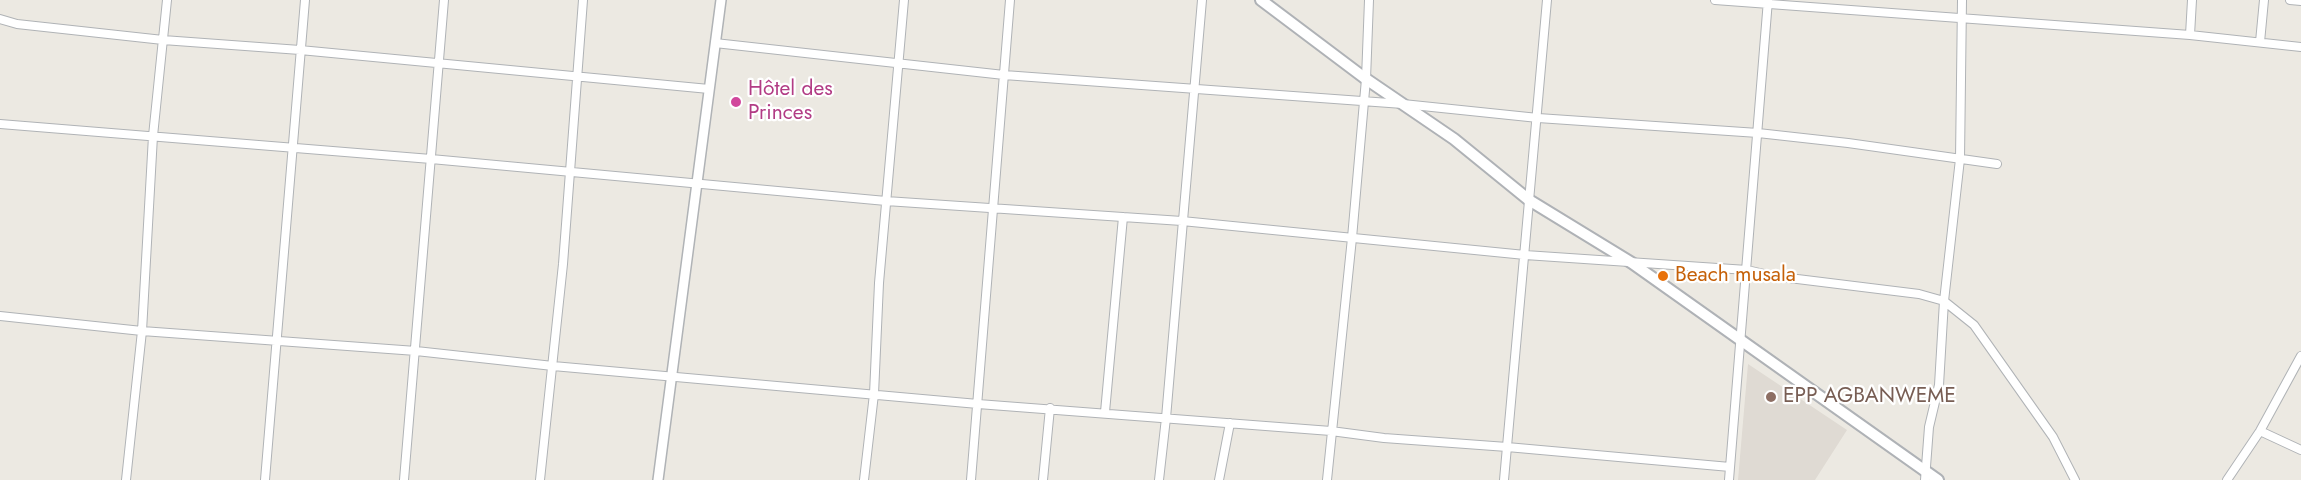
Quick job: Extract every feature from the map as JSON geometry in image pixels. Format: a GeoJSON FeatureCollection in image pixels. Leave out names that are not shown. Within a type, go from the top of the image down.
{"type":"FeatureCollection","features":[{"type":"Feature","properties":{"kind":"main road"},"geometry":{"type":"LineString","coordinates":[[1260,0],[1366,79],[1454,139],[1529,200],[1632,263],[1925,476],[1938,480]]}},
{"type":"Feature","properties":{"kind":"street"},"geometry":{"type":"LineString","coordinates":[[126,480],[142,331],[153,136],[167,0]]}},
{"type":"Feature","properties":{"kind":"street"},"geometry":{"type":"LineString","coordinates":[[265,480],[305,0]]}},
{"type":"Feature","properties":{"kind":"street"},"geometry":{"type":"LineString","coordinates":[[404,480],[444,0]]}},
{"type":"Feature","properties":{"kind":"street"},"geometry":{"type":"LineString","coordinates":[[540,480],[571,173],[584,0]]}},
{"type":"Feature","properties":{"kind":"street"},"geometry":{"type":"LineString","coordinates":[[658,480],[721,0]]}},
{"type":"Feature","properties":{"kind":"street"},"geometry":{"type":"LineString","coordinates":[[864,480],[874,394],[879,284],[904,0]]}},
{"type":"Feature","properties":{"kind":"street"},"geometry":{"type":"LineString","coordinates":[[971,480],[1010,0]]}},
{"type":"Feature","properties":{"kind":"street"},"geometry":{"type":"LineString","coordinates":[[1159,480],[1167,418],[1202,0]]}},
{"type":"Feature","properties":{"kind":"street"},"geometry":{"type":"LineString","coordinates":[[1327,480],[1366,79],[1369,0]]}},
{"type":"Feature","properties":{"kind":"street"},"geometry":{"type":"LineString","coordinates":[[1504,480],[1547,0]]}},
{"type":"Feature","properties":{"kind":"street"},"geometry":{"type":"LineString","coordinates":[[1715,0],[1768,2],[2190,35],[2301,47]]}},
{"type":"Feature","properties":{"kind":"street"},"geometry":{"type":"LineString","coordinates":[[1925,476],[1929,427],[1939,385],[1944,302],[1960,159],[1962,0]]}},
{"type":"Feature","properties":{"kind":"street"},"geometry":{"type":"LineString","coordinates":[[2190,35],[2192,0]]}},
{"type":"Feature","properties":{"kind":"street"},"geometry":{"type":"LineString","coordinates":[[2260,42],[2264,0]]}},
{"type":"Feature","properties":{"kind":"street"},"geometry":{"type":"LineString","coordinates":[[2289,0],[2301,1]]}},
{"type":"Feature","properties":{"kind":"street"},"geometry":{"type":"LineString","coordinates":[[1729,480],[1768,2]]}},
{"type":"Feature","properties":{"kind":"street"},"geometry":{"type":"LineString","coordinates":[[0,19],[17,24],[163,40],[300,50],[709,89]]}},
{"type":"Feature","properties":{"kind":"street"},"geometry":{"type":"LineString","coordinates":[[716,43],[1004,75],[1363,103],[1403,104],[1538,118],[1758,133],[1848,142],[1997,164]]}},
{"type":"Feature","properties":{"kind":"street"},"geometry":{"type":"LineString","coordinates":[[0,124],[431,159],[886,201],[1182,221],[1525,255],[1747,270],[1773,276],[1919,294],[1944,302],[1974,325],[2053,436],[2075,480]]}},
{"type":"Feature","properties":{"kind":"street"},"geometry":{"type":"LineString","coordinates":[[1105,412],[1123,217]]}},
{"type":"Feature","properties":{"kind":"street"},"geometry":{"type":"LineString","coordinates":[[0,316],[142,331],[416,351],[553,366],[978,404],[1105,412],[1730,467]]}},
{"type":"Feature","properties":{"kind":"street"},"geometry":{"type":"LineString","coordinates":[[2228,480],[2260,431],[2301,356]]}},
{"type":"Feature","properties":{"kind":"street"},"geometry":{"type":"LineString","coordinates":[[1043,480],[1050,408]]}},
{"type":"Feature","properties":{"kind":"street"},"geometry":{"type":"LineString","coordinates":[[1219,480],[1230,423]]}},
{"type":"Feature","properties":{"kind":"street"},"geometry":{"type":"LineString","coordinates":[[2260,431],[2301,450]]}},
{"type":"Feature","properties":{"kind":"shaded area","name":"EPP AGBANWEME"},"geometry":{"type":"Polygon","coordinates":[[[1748,364],[1847,430],[1815,480],[1738,480],[1748,364]]]}},
{"type":"Feature","properties":{"kind":"place","name":"Hôtel des Princes"},"geometry":{"type":"Point","coordinates":[736,102]}},
{"type":"Feature","properties":{"kind":"place","name":"Beach musala"},"geometry":{"type":"Point","coordinates":[1663,276]}},
{"type":"Feature","properties":{"kind":"place","name":"EPP AGBANWEME"},"geometry":{"type":"Point","coordinates":[1771,397]}}]}
